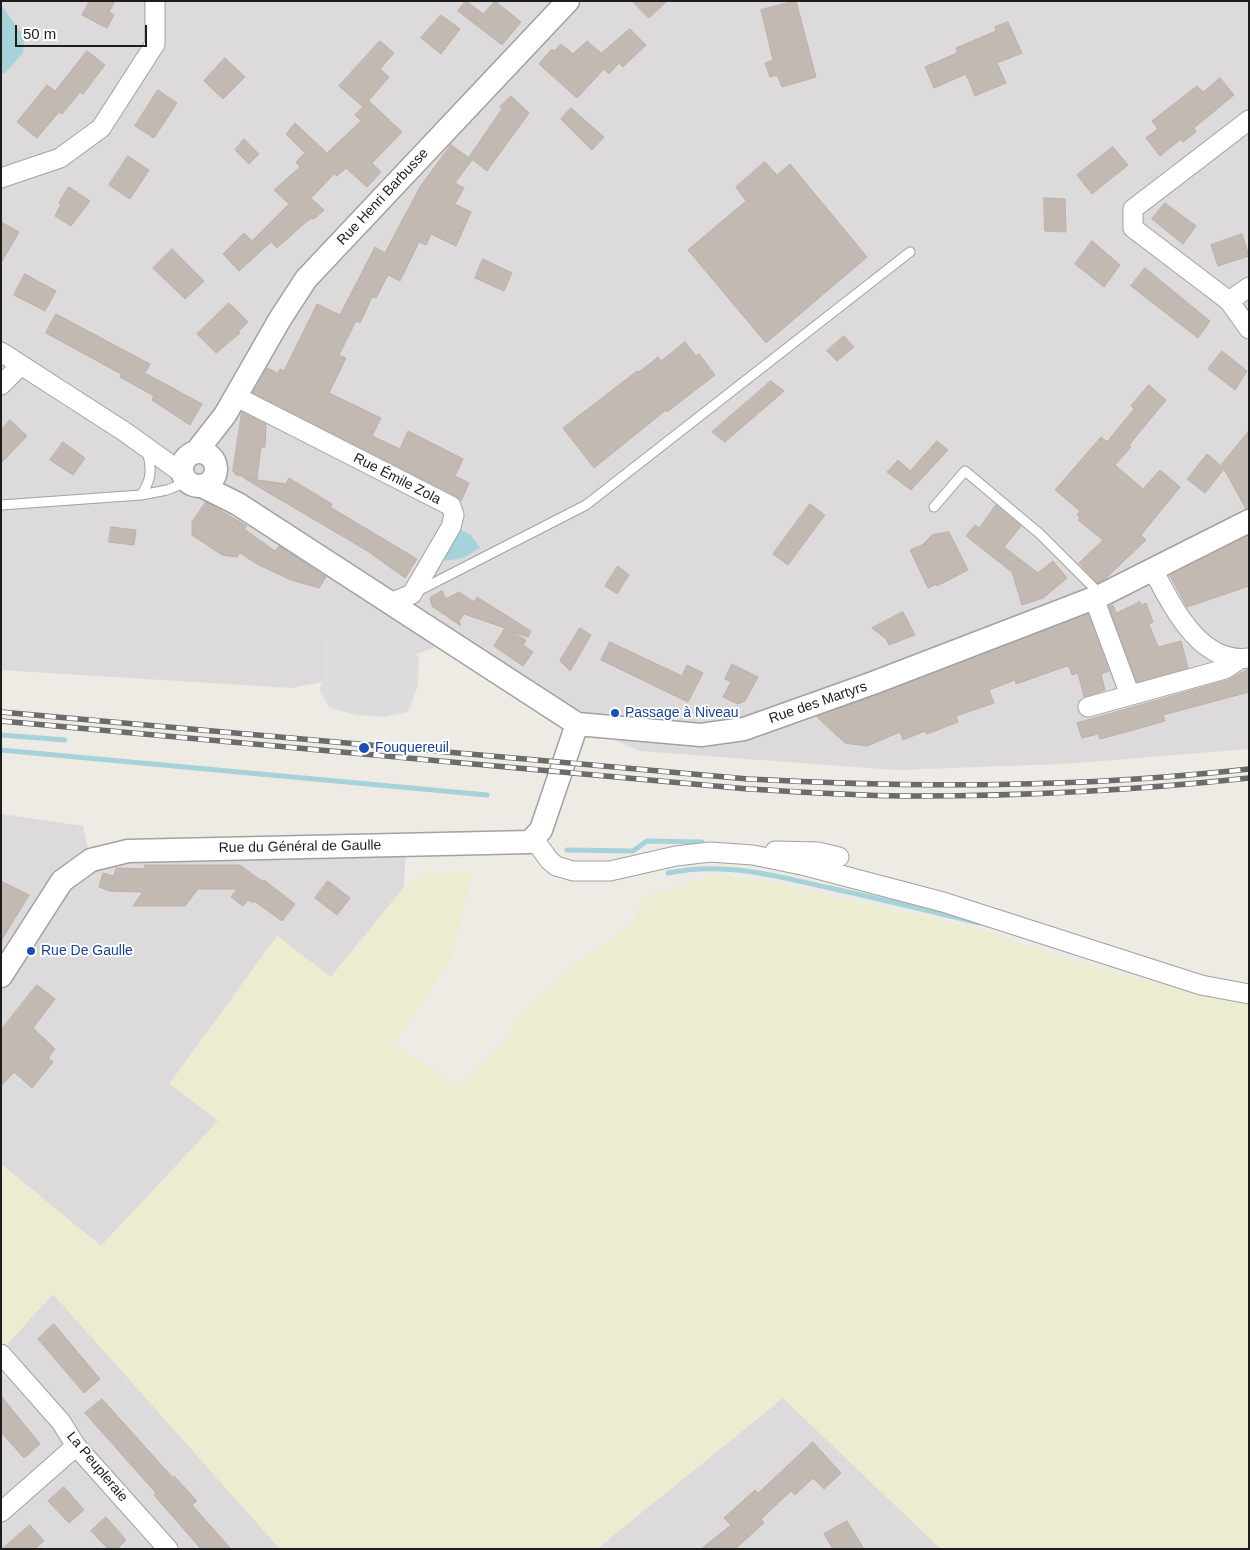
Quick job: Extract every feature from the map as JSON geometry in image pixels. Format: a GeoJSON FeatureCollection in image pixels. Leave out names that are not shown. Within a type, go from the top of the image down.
{"type":"FeatureCollection","features":[{"type":"Feature","properties":{"kind":"street"},"geometry":{"type":"LineString","coordinates":[[1,178],[60,158],[100,128],[155,44],[155,1]]}},
{"type":"Feature","properties":{"kind":"street","name":"Rue Henri Barbusse"},"geometry":{"type":"LineString","coordinates":[[198,470],[218,440],[230,405],[306,279],[568,1]]}},
{"type":"Feature","properties":{"kind":"street"},"geometry":{"type":"LineString","coordinates":[[1249,120],[1133,209],[1133,228],[1229,301],[1249,330]]}},
{"type":"Feature","properties":{"kind":"street"},"geometry":{"type":"LineString","coordinates":[[1229,301],[1249,287]]}},
{"type":"Feature","properties":{"kind":"street"},"geometry":{"type":"LineString","coordinates":[[1,352],[145,445],[198,470],[238,504],[390,603],[412,594]]}},
{"type":"Feature","properties":{"kind":"street"},"geometry":{"type":"LineString","coordinates":[[1,385],[21,365]]}},
{"type":"Feature","properties":{"kind":"street","name":"Rue Émile Zola"},"geometry":{"type":"LineString","coordinates":[[230,405],[451,506],[454,515],[451,526],[412,594]]}},
{"type":"Feature","properties":{"kind":"street","name":"Rue des Martyrs"},"geometry":{"type":"LineString","coordinates":[[390,603],[577,724],[701,735],[734,732],[873,683],[1098,597],[1249,521]]}},
{"type":"Feature","properties":{"kind":"street"},"geometry":{"type":"LineString","coordinates":[[1153,570],[1189,629],[1203,643],[1220,654],[1244,658]]}},
{"type":"Feature","properties":{"kind":"street"},"geometry":{"type":"LineString","coordinates":[[1098,597],[1130,695]]}},
{"type":"Feature","properties":{"kind":"street"},"geometry":{"type":"LineString","coordinates":[[1088,707],[1225,669],[1244,658]]}},
{"type":"Feature","properties":{"kind":"street"},"geometry":{"type":"LineString","coordinates":[[577,724],[540,830],[534,839],[545,856],[556,866],[580,872],[610,871],[690,854],[739,854],[765,851],[797,852],[839,857]]}},
{"type":"Feature","properties":{"kind":"street","name":"Rue du Général de Gaulle"},"geometry":{"type":"LineString","coordinates":[[1,976],[62,881],[90,860],[128,851],[526,843],[534,839]]}},
{"type":"Feature","properties":{"kind":"street"},"geometry":{"type":"LineString","coordinates":[[739,854],[797,864],[885,886],[1055,937],[1200,985],[1249,994]]}},
{"type":"Feature","properties":{"kind":"street","name":"La Peupleraie"},"geometry":{"type":"LineString","coordinates":[[1,1354],[61,1422],[76,1446],[168,1549]]}},
{"type":"Feature","properties":{"kind":"street"},"geometry":{"type":"LineString","coordinates":[[1,1512],[76,1446]]}},
{"type":"Feature","properties":{"kind":"lane"},"geometry":{"type":"LineString","coordinates":[[412,594],[586,505],[910,252]]}},
{"type":"Feature","properties":{"kind":"lane"},"geometry":{"type":"LineString","coordinates":[[141,495],[149,484],[152,468],[145,445]]}},
{"type":"Feature","properties":{"kind":"lane"},"geometry":{"type":"LineString","coordinates":[[1,505],[141,495],[167,490],[198,470]]}},
{"type":"Feature","properties":{"kind":"lane"},"geometry":{"type":"LineString","coordinates":[[934,507],[965,471],[1040,534],[1098,597]]}},
{"type":"Feature","properties":{"kind":"shaded area"},"geometry":{"type":"Polygon","coordinates":[[[1,1],[1249,1],[1249,749],[1063,764],[895,770],[640,751],[577,724],[452,641],[360,675],[291,688],[1,670],[1,1]]]}},
{"type":"Feature","properties":{"kind":"shaded area"},"geometry":{"type":"Polygon","coordinates":[[[564,437],[596,483],[562,505],[555,498],[490,540],[467,508],[564,437]]]}},
{"type":"Feature","properties":{"kind":"shaded area"},"geometry":{"type":"Polygon","coordinates":[[[342,610],[358,610],[408,643],[419,658],[418,685],[408,712],[384,717],[356,715],[330,708],[320,692],[323,671],[322,648],[342,610]]]}},
{"type":"Feature","properties":{"kind":"shaded area"},"geometry":{"type":"Polygon","coordinates":[[[1,814],[83,826],[90,859],[406,845],[404,887],[331,977],[277,936],[170,1083],[218,1121],[101,1246],[1,1164],[1,814]]]}},
{"type":"Feature","properties":{"kind":"shaded area"},"geometry":{"type":"Polygon","coordinates":[[[53,1294],[280,1549],[1,1549],[1,1372],[8,1379],[25,1365],[7,1344],[53,1294]]]}},
{"type":"Feature","properties":{"kind":"shaded area"},"geometry":{"type":"Polygon","coordinates":[[[783,1398],[941,1549],[597,1549],[649,1505],[783,1398]]]}},
{"type":"Feature","properties":{"kind":"green space"},"geometry":{"type":"Polygon","coordinates":[[[472,872],[453,955],[394,1044],[458,1086],[509,1036],[522,1013],[573,967],[633,923],[643,898],[718,874],[776,884],[970,927],[1116,974],[1249,1005],[1249,1549],[941,1549],[783,1398],[597,1549],[280,1549],[53,1294],[1,1351],[1,1164],[101,1246],[218,1121],[170,1084],[277,936],[331,977],[404,887],[429,874],[472,872]]]}},
{"type":"Feature","properties":{"kind":"water"},"geometry":{"type":"Polygon","coordinates":[[[1,1],[2,6],[24,37],[23,53],[5,73],[1,73],[1,1]]]}},
{"type":"Feature","properties":{"kind":"water"},"geometry":{"type":"Polygon","coordinates":[[[461,530],[471,535],[480,548],[463,558],[444,561],[455,533],[461,530]]]}},
{"type":"Feature","properties":{"kind":"building"},"geometry":{"type":"Polygon","coordinates":[[[90,1],[115,1],[109,12],[114,15],[107,28],[82,15],[90,1]]]}},
{"type":"Feature","properties":{"kind":"building"},"geometry":{"type":"Polygon","coordinates":[[[466,1],[483,14],[495,1],[521,22],[502,45],[458,11],[466,1]]]}},
{"type":"Feature","properties":{"kind":"building"},"geometry":{"type":"Polygon","coordinates":[[[632,1],[667,1],[649,18],[632,1]]]}},
{"type":"Feature","properties":{"kind":"building"},"geometry":{"type":"Polygon","coordinates":[[[796,1],[816,77],[782,87],[777,75],[770,77],[765,63],[773,60],[761,10],[796,1]]]}},
{"type":"Feature","properties":{"kind":"building"},"geometry":{"type":"Polygon","coordinates":[[[441,15],[460,29],[441,54],[421,38],[441,15]]]}},
{"type":"Feature","properties":{"kind":"building"},"geometry":{"type":"Polygon","coordinates":[[[1008,22],[1022,53],[997,63],[1006,83],[975,96],[966,74],[934,88],[925,67],[957,53],[956,48],[996,31],[995,27],[1008,22]]]}},
{"type":"Feature","properties":{"kind":"building"},"geometry":{"type":"Polygon","coordinates":[[[630,29],[646,45],[623,67],[619,63],[609,74],[604,69],[577,98],[539,64],[552,49],[554,51],[561,44],[573,54],[587,41],[601,53],[630,29]]]}},
{"type":"Feature","properties":{"kind":"building"},"geometry":{"type":"Polygon","coordinates":[[[380,41],[394,53],[380,69],[389,77],[363,107],[339,86],[380,41]]]}},
{"type":"Feature","properties":{"kind":"building"},"geometry":{"type":"Polygon","coordinates":[[[87,51],[105,65],[83,94],[80,92],[62,114],[59,112],[37,138],[17,122],[47,85],[55,91],[87,51]]]}},
{"type":"Feature","properties":{"kind":"building"},"geometry":{"type":"Polygon","coordinates":[[[225,58],[245,77],[223,99],[204,81],[225,58]]]}},
{"type":"Feature","properties":{"kind":"building"},"geometry":{"type":"Polygon","coordinates":[[[1220,78],[1234,95],[1194,128],[1196,132],[1183,142],[1181,139],[1160,156],[1146,138],[1158,129],[1152,121],[1197,86],[1203,92],[1220,78]]]}},
{"type":"Feature","properties":{"kind":"building"},"geometry":{"type":"Polygon","coordinates":[[[158,90],[177,103],[154,138],[135,126],[158,90]]]}},
{"type":"Feature","properties":{"kind":"building"},"geometry":{"type":"Polygon","coordinates":[[[511,96],[529,113],[487,171],[469,157],[502,109],[500,107],[511,96]]]}},
{"type":"Feature","properties":{"kind":"building"},"geometry":{"type":"Polygon","coordinates":[[[369,101],[402,132],[372,163],[381,172],[367,187],[346,168],[337,176],[334,174],[311,198],[324,210],[314,219],[312,218],[306,222],[277,248],[271,242],[239,271],[223,254],[244,233],[252,241],[289,204],[274,190],[300,167],[296,162],[305,153],[286,134],[295,123],[327,153],[361,121],[355,115],[369,101]]]}},
{"type":"Feature","properties":{"kind":"building"},"geometry":{"type":"Polygon","coordinates":[[[571,108],[604,137],[592,150],[561,119],[571,108]]]}},
{"type":"Feature","properties":{"kind":"building"},"geometry":{"type":"Polygon","coordinates":[[[244,139],[259,154],[249,164],[235,150],[244,139]]]}},
{"type":"Feature","properties":{"kind":"building"},"geometry":{"type":"Polygon","coordinates":[[[451,145],[472,160],[455,183],[464,188],[455,204],[471,212],[456,246],[431,234],[426,245],[419,242],[400,281],[388,275],[376,298],[372,297],[360,323],[356,321],[339,355],[346,358],[329,393],[381,418],[372,436],[400,449],[408,431],[463,459],[455,476],[469,483],[461,501],[456,496],[253,393],[267,368],[278,373],[280,369],[284,371],[317,304],[340,315],[375,247],[385,253],[420,187],[451,145]]]}},
{"type":"Feature","properties":{"kind":"building"},"geometry":{"type":"Polygon","coordinates":[[[1113,147],[1128,165],[1092,194],[1077,175],[1113,147]]]}},
{"type":"Feature","properties":{"kind":"building"},"geometry":{"type":"Polygon","coordinates":[[[128,156],[149,170],[130,199],[109,185],[128,156]]]}},
{"type":"Feature","properties":{"kind":"building"},"geometry":{"type":"Polygon","coordinates":[[[765,162],[777,175],[790,164],[867,257],[766,343],[688,250],[746,201],[736,187],[765,162]]]}},
{"type":"Feature","properties":{"kind":"building"},"geometry":{"type":"Polygon","coordinates":[[[69,187],[90,201],[71,226],[55,216],[61,204],[59,203],[69,187]]]}},
{"type":"Feature","properties":{"kind":"building"},"geometry":{"type":"Polygon","coordinates":[[[1044,198],[1065,199],[1066,232],[1045,231],[1044,198]]]}},
{"type":"Feature","properties":{"kind":"building"},"geometry":{"type":"Polygon","coordinates":[[[1165,203],[1196,226],[1183,244],[1152,219],[1165,203]]]}},
{"type":"Feature","properties":{"kind":"building"},"geometry":{"type":"Polygon","coordinates":[[[1,222],[19,232],[1,263],[1,222]]]}},
{"type":"Feature","properties":{"kind":"building"},"geometry":{"type":"Polygon","coordinates":[[[1242,234],[1249,256],[1218,266],[1211,245],[1242,234]]]}},
{"type":"Feature","properties":{"kind":"building"},"geometry":{"type":"Polygon","coordinates":[[[1092,241],[1120,265],[1104,287],[1075,264],[1092,241]]]}},
{"type":"Feature","properties":{"kind":"building"},"geometry":{"type":"Polygon","coordinates":[[[172,249],[204,281],[185,299],[153,268],[172,249]]]}},
{"type":"Feature","properties":{"kind":"building"},"geometry":{"type":"Polygon","coordinates":[[[483,259],[512,273],[504,291],[475,278],[483,259]]]}},
{"type":"Feature","properties":{"kind":"building"},"geometry":{"type":"Polygon","coordinates":[[[1145,268],[1210,321],[1198,338],[1131,286],[1145,268]]]}},
{"type":"Feature","properties":{"kind":"building"},"geometry":{"type":"Polygon","coordinates":[[[25,274],[56,291],[45,311],[14,295],[25,274]]]}},
{"type":"Feature","properties":{"kind":"building"},"geometry":{"type":"Polygon","coordinates":[[[229,303],[248,322],[238,332],[240,333],[216,353],[197,334],[229,303]]]}},
{"type":"Feature","properties":{"kind":"building"},"geometry":{"type":"Polygon","coordinates":[[[56,314],[150,364],[145,373],[202,404],[190,425],[152,400],[154,396],[120,377],[121,374],[46,333],[56,314]]]}},
{"type":"Feature","properties":{"kind":"building"},"geometry":{"type":"Polygon","coordinates":[[[844,336],[854,347],[837,361],[827,351],[844,336]]]}},
{"type":"Feature","properties":{"kind":"building"},"geometry":{"type":"Polygon","coordinates":[[[685,342],[696,356],[699,354],[715,375],[667,412],[666,410],[594,468],[563,428],[637,371],[639,372],[658,357],[661,361],[685,342]]]}},
{"type":"Feature","properties":{"kind":"building"},"geometry":{"type":"Polygon","coordinates":[[[1222,351],[1247,371],[1235,390],[1208,369],[1222,351]]]}},
{"type":"Feature","properties":{"kind":"building"},"geometry":{"type":"Polygon","coordinates":[[[771,381],[784,391],[725,442],[712,432],[771,381]]]}},
{"type":"Feature","properties":{"kind":"building"},"geometry":{"type":"Polygon","coordinates":[[[1149,385],[1166,400],[1115,465],[1143,489],[1160,470],[1180,487],[1141,535],[1146,540],[1105,579],[1097,583],[1079,563],[1103,540],[1078,520],[1080,518],[1077,515],[1080,511],[1055,490],[1101,437],[1107,442],[1134,409],[1131,406],[1149,385]]]}},
{"type":"Feature","properties":{"kind":"building"},"geometry":{"type":"Polygon","coordinates":[[[242,412],[266,424],[265,447],[261,447],[257,479],[236,475],[233,471],[242,412]]]}},
{"type":"Feature","properties":{"kind":"building"},"geometry":{"type":"Polygon","coordinates":[[[10,420],[27,436],[1,463],[1,430],[10,420]]]}},
{"type":"Feature","properties":{"kind":"building"},"geometry":{"type":"Polygon","coordinates":[[[1249,431],[1249,508],[1246,509],[1224,469],[1205,493],[1187,479],[1207,454],[1224,468],[1222,464],[1249,431]]]}},
{"type":"Feature","properties":{"kind":"building"},"geometry":{"type":"Polygon","coordinates":[[[937,441],[948,450],[911,490],[887,472],[898,460],[910,471],[937,441]]]}},
{"type":"Feature","properties":{"kind":"building"},"geometry":{"type":"Polygon","coordinates":[[[63,442],[85,458],[73,475],[50,460],[63,442]]]}},
{"type":"Feature","properties":{"kind":"building"},"geometry":{"type":"Polygon","coordinates":[[[244,478],[286,484],[289,478],[332,504],[330,507],[417,559],[405,578],[369,552],[244,478]]]}},
{"type":"Feature","properties":{"kind":"building"},"geometry":{"type":"Polygon","coordinates":[[[206,502],[247,526],[244,529],[275,551],[279,546],[326,577],[319,588],[291,580],[257,564],[240,553],[237,557],[222,555],[192,535],[192,522],[206,502]]]}},
{"type":"Feature","properties":{"kind":"building"},"geometry":{"type":"Polygon","coordinates":[[[810,504],[825,515],[788,565],[773,554],[810,504]]]}},
{"type":"Feature","properties":{"kind":"building"},"geometry":{"type":"Polygon","coordinates":[[[996,505],[1021,526],[1004,547],[1038,573],[1053,561],[1067,578],[1043,598],[1022,605],[1012,572],[966,536],[975,525],[979,528],[996,505]]]}},
{"type":"Feature","properties":{"kind":"building"},"geometry":{"type":"Polygon","coordinates":[[[111,527],[136,530],[134,545],[109,542],[111,527]]]}},
{"type":"Feature","properties":{"kind":"building"},"geometry":{"type":"Polygon","coordinates":[[[949,532],[968,570],[937,586],[937,584],[928,588],[910,550],[922,545],[932,535],[949,532]]]}},
{"type":"Feature","properties":{"kind":"building"},"geometry":{"type":"Polygon","coordinates":[[[1249,536],[1249,586],[1187,607],[1170,576],[1249,536]]]}},
{"type":"Feature","properties":{"kind":"building"},"geometry":{"type":"Polygon","coordinates":[[[618,566],[629,575],[617,594],[605,586],[618,566]]]}},
{"type":"Feature","properties":{"kind":"building"},"geometry":{"type":"Polygon","coordinates":[[[442,591],[446,599],[459,592],[474,602],[477,597],[531,631],[528,637],[511,631],[526,640],[523,645],[533,652],[523,666],[494,646],[505,628],[464,614],[459,621],[461,626],[432,606],[430,598],[442,591]]]}},
{"type":"Feature","properties":{"kind":"building"},"geometry":{"type":"Polygon","coordinates":[[[1140,602],[1141,605],[1146,603],[1153,622],[1149,624],[1158,647],[1181,641],[1188,668],[1137,682],[1109,607],[1113,605],[1116,613],[1140,602]]]}},
{"type":"Feature","properties":{"kind":"building"},"geometry":{"type":"Polygon","coordinates":[[[903,612],[915,635],[889,645],[886,639],[872,628],[903,612]]]}},
{"type":"Feature","properties":{"kind":"building"},"geometry":{"type":"Polygon","coordinates":[[[1088,614],[1109,671],[1101,674],[1105,690],[1084,697],[1078,673],[1072,675],[1069,666],[1064,667],[1016,684],[1015,680],[989,690],[994,703],[956,716],[958,722],[927,734],[925,731],[903,740],[900,732],[867,746],[845,743],[817,717],[1088,614]]]}},
{"type":"Feature","properties":{"kind":"building"},"geometry":{"type":"Polygon","coordinates":[[[580,628],[591,635],[570,671],[560,661],[580,628]]]}},
{"type":"Feature","properties":{"kind":"building"},"geometry":{"type":"Polygon","coordinates":[[[610,642],[682,676],[687,665],[703,673],[688,702],[601,660],[610,642]]]}},
{"type":"Feature","properties":{"kind":"building"},"geometry":{"type":"Polygon","coordinates":[[[732,664],[758,677],[745,701],[738,704],[723,697],[731,682],[725,679],[732,664]]]}},
{"type":"Feature","properties":{"kind":"building"},"geometry":{"type":"Polygon","coordinates":[[[1249,669],[1249,692],[1163,715],[1165,721],[1126,732],[1100,739],[1098,734],[1082,738],[1077,723],[1228,680],[1249,669]]]}},
{"type":"Feature","properties":{"kind":"building"},"geometry":{"type":"Polygon","coordinates":[[[145,865],[240,865],[263,882],[264,880],[295,904],[282,921],[254,901],[253,903],[248,900],[243,906],[231,897],[237,889],[198,889],[185,906],[133,906],[143,892],[110,891],[99,887],[103,873],[114,876],[116,868],[145,869],[145,865]]]}},
{"type":"Feature","properties":{"kind":"building"},"geometry":{"type":"Polygon","coordinates":[[[1,881],[29,895],[1,941],[1,881]]]}},
{"type":"Feature","properties":{"kind":"building"},"geometry":{"type":"Polygon","coordinates":[[[328,881],[350,898],[337,915],[315,898],[328,881]]]}},
{"type":"Feature","properties":{"kind":"building"},"geometry":{"type":"Polygon","coordinates":[[[37,985],[55,999],[33,1028],[55,1049],[48,1058],[53,1062],[32,1088],[14,1072],[1,1086],[1,1030],[37,985]]]}},
{"type":"Feature","properties":{"kind":"building"},"geometry":{"type":"Polygon","coordinates":[[[54,1324],[100,1379],[84,1393],[38,1339],[54,1324]]]}},
{"type":"Feature","properties":{"kind":"building"},"geometry":{"type":"Polygon","coordinates":[[[1,1396],[40,1444],[24,1458],[1,1432],[1,1396]]]}},
{"type":"Feature","properties":{"kind":"building"},"geometry":{"type":"Polygon","coordinates":[[[102,1399],[173,1478],[174,1476],[197,1501],[192,1505],[231,1549],[201,1549],[154,1495],[156,1493],[85,1413],[102,1399]]]}},
{"type":"Feature","properties":{"kind":"building"},"geometry":{"type":"Polygon","coordinates":[[[813,1442],[841,1473],[824,1489],[813,1478],[795,1495],[791,1491],[761,1519],[764,1523],[735,1549],[701,1549],[731,1525],[724,1518],[755,1490],[758,1493],[813,1442]]]}},
{"type":"Feature","properties":{"kind":"building"},"geometry":{"type":"Polygon","coordinates":[[[64,1487],[84,1510],[69,1523],[48,1501],[64,1487]]]}},
{"type":"Feature","properties":{"kind":"building"},"geometry":{"type":"Polygon","coordinates":[[[106,1517],[126,1540],[117,1549],[108,1549],[91,1531],[106,1517]]]}},
{"type":"Feature","properties":{"kind":"building"},"geometry":{"type":"Polygon","coordinates":[[[847,1521],[864,1549],[833,1549],[824,1534],[847,1521]]]}},
{"type":"Feature","properties":{"kind":"building"},"geometry":{"type":"Polygon","coordinates":[[[30,1525],[44,1541],[35,1549],[2,1549],[30,1525]]]}},
{"type":"Feature","properties":{"kind":"waterway"},"geometry":{"type":"LineString","coordinates":[[1,735],[65,740]]}},
{"type":"Feature","properties":{"kind":"waterway"},"geometry":{"type":"LineString","coordinates":[[1,750],[487,795]]}},
{"type":"Feature","properties":{"kind":"waterway"},"geometry":{"type":"LineString","coordinates":[[567,850],[633,851],[647,841],[702,842]]}},
{"type":"Feature","properties":{"kind":"waterway"},"geometry":{"type":"LineString","coordinates":[[668,873],[710,869],[750,871],[979,923]]}},
{"type":"Feature","properties":{"kind":"railway"},"geometry":{"type":"LineString","coordinates":[[1,712],[748,779],[811,782],[937,785],[1061,783],[1123,780],[1249,769]]}},
{"type":"Feature","properties":{"kind":"railway"},"geometry":{"type":"LineString","coordinates":[[1,721],[748,789],[832,794],[957,796],[1041,793],[1166,786],[1249,778]]}},
{"type":"Feature","properties":{"kind":"place","name":"Passage à Niveau"},"geometry":{"type":"Point","coordinates":[615,713]}},
{"type":"Feature","properties":{"kind":"place","name":"Fouquereuil"},"geometry":{"type":"Point","coordinates":[364,748]}},
{"type":"Feature","properties":{"kind":"place","name":"Rue De Gaulle"},"geometry":{"type":"Point","coordinates":[31,951]}}]}
